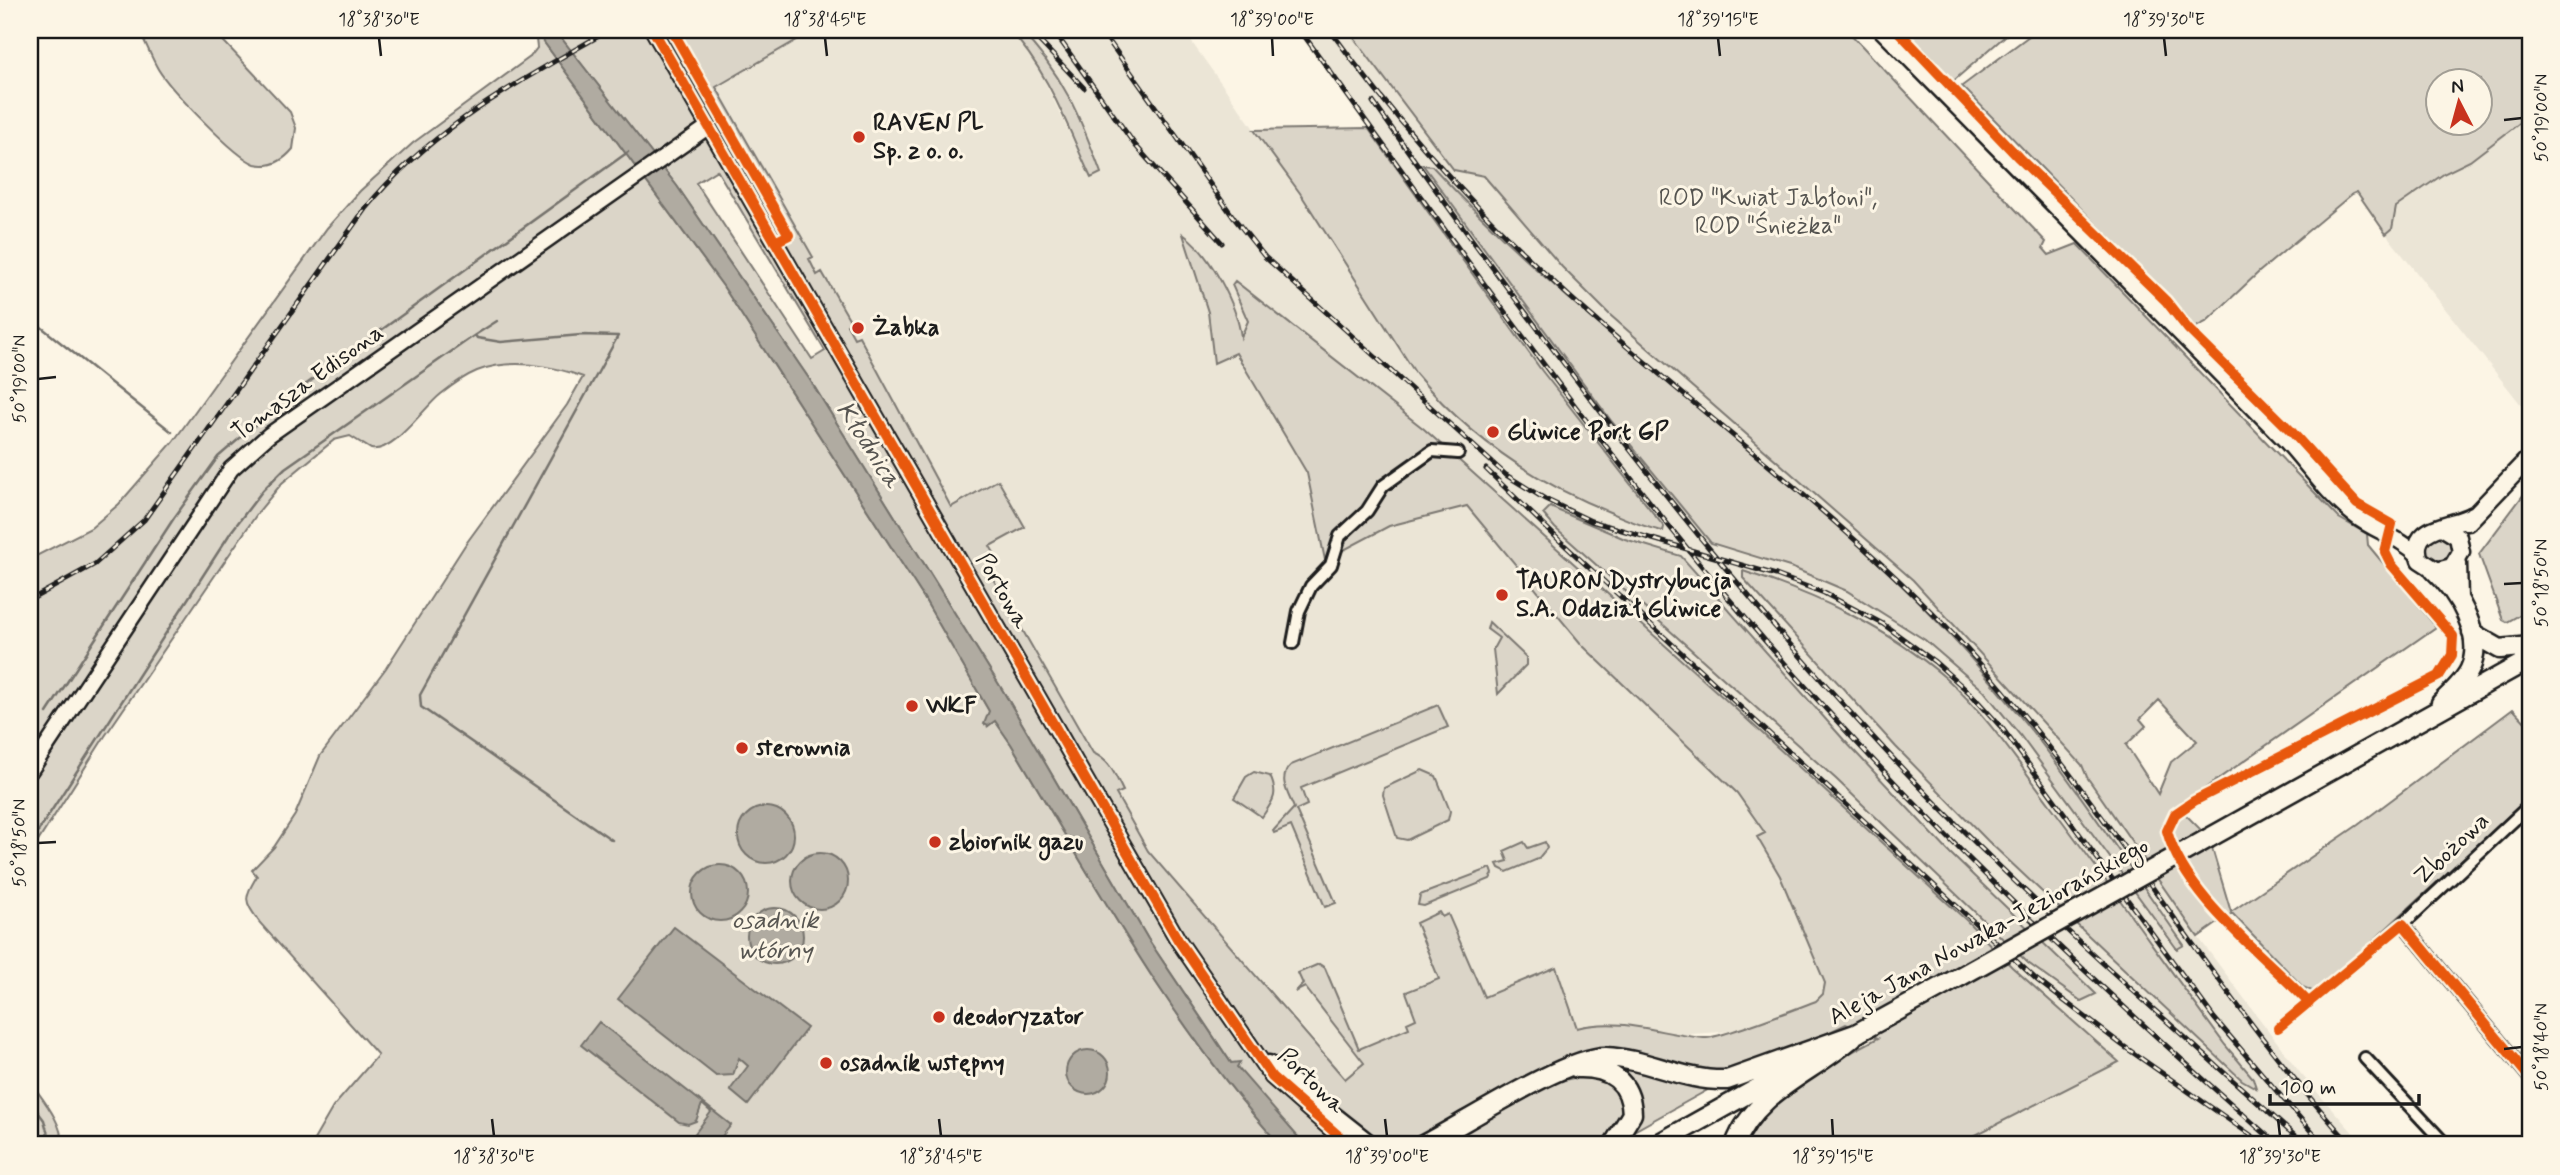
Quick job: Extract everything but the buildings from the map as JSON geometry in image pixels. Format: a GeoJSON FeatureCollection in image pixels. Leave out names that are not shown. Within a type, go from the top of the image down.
{"type":"FeatureCollection","features":[{"type":"Feature","properties":{"kind":"main road"},"geometry":{"type":"LineString","coordinates":[[2458,597],[2457,563],[2461,552],[2460,540],[2473,515],[2530,457]]}},
{"type":"Feature","properties":{"kind":"main road"},"geometry":{"type":"LineString","coordinates":[[2429,716],[2467,674],[2473,657],[2472,632],[2458,597],[2434,570],[2423,564],[2418,555],[2418,543],[2424,533],[2473,515]]}},
{"type":"Feature","properties":{"kind":"main road"},"geometry":{"type":"LineString","coordinates":[[2442,527],[2453,531],[2460,540]]}},
{"type":"Feature","properties":{"kind":"main road"},"geometry":{"type":"LineString","coordinates":[[2434,570],[2447,569],[2457,563]]}},
{"type":"Feature","properties":{"kind":"main road"},"geometry":{"type":"LineString","coordinates":[[2472,632],[2500,649],[2530,646]]}},
{"type":"Feature","properties":{"kind":"main road","name":"Aleja Jana Nowaka-Jeziorańskiego"},"geometry":{"type":"LineString","coordinates":[[1656,1145],[2530,659]]}},
{"type":"Feature","properties":{"kind":"main road"},"geometry":{"type":"LineString","coordinates":[[1423,1145],[1592,1058],[1606,1058],[1688,1077],[1727,1080],[1777,1064],[1823,1043],[1858,1033]]}},
{"type":"Feature","properties":{"kind":"main road"},"geometry":{"type":"LineString","coordinates":[[1735,1145],[1744,1126],[1760,1104],[1828,1059],[1858,1033]]}},
{"type":"Feature","properties":{"kind":"main road"},"geometry":{"type":"LineString","coordinates":[[1567,1069],[1608,1072],[1628,1090],[1632,1114],[1613,1145]]}},
{"type":"Feature","properties":{"kind":"main road"},"geometry":{"type":"LineString","coordinates":[[1448,1145],[1477,1115]]}},
{"type":"Feature","properties":{"kind":"street","name":"Portowa"},"geometry":{"type":"LineString","coordinates":[[653,30],[1148,890],[1203,979],[1280,1085],[1349,1145]]}},
{"type":"Feature","properties":{"kind":"street"},"geometry":{"type":"LineString","coordinates":[[1881,30],[2276,431],[2347,509],[2365,523],[2388,533],[2418,555]]}},
{"type":"Feature","properties":{"kind":"street","name":"Tomasza Edisona"},"geometry":{"type":"LineString","coordinates":[[30,771],[231,469],[269,435],[632,178],[709,127]]}},
{"type":"Feature","properties":{"kind":"street"},"geometry":{"type":"LineString","coordinates":[[1293,643],[1299,611],[1311,586],[1331,565],[1340,536],[1367,511],[1383,486],[1432,451],[1458,453]]}},
{"type":"Feature","properties":{"kind":"street"},"geometry":{"type":"LineString","coordinates":[[2388,533],[2405,536],[2424,533]]}},
{"type":"Feature","properties":{"kind":"street","name":"Zbożowa"},"geometry":{"type":"LineString","coordinates":[[2530,805],[2403,924],[2530,1078]]}},
{"type":"Feature","properties":{"kind":"street","name":"Portowa"},"geometry":{"type":"LineString","coordinates":[[1256,1055],[1373,1145]]}},
{"type":"Feature","properties":{"kind":"street"},"geometry":{"type":"LineString","coordinates":[[2365,1058],[2446,1145]]}},
{"type":"Feature","properties":{"kind":"shaded area"},"geometry":{"type":"Polygon","coordinates":[[[814,30],[1009,30],[1024,45],[1042,76],[1091,178],[1046,58],[1019,30],[1183,30],[1300,193],[1416,374],[1438,400],[1452,413],[1665,529],[1542,371],[1297,30],[1348,30],[1454,170],[1484,176],[1562,267],[1610,315],[1913,580],[2082,765],[2087,777],[2198,937],[2301,1074],[2364,1145],[1893,1145],[2012,967],[1966,920],[1727,701],[1424,429],[1235,281],[1232,285],[1248,321],[1236,353],[1307,473],[1325,559],[1389,526],[1466,506],[1582,645],[1737,793],[1765,834],[1757,838],[1780,876],[1825,983],[1846,1024],[1660,1036],[1591,1029],[1389,1136],[1318,1045],[1148,851],[1116,794],[1122,790],[1111,769],[1104,757],[1094,753],[951,507],[860,336],[855,338],[847,325],[851,322],[822,273],[817,275],[808,259],[813,256],[715,86],[814,30]],[[1467,204],[1508,281],[1612,422],[1711,543],[1793,568],[1847,591],[1925,640],[1984,691],[2020,735],[2177,949],[2184,945],[2014,710],[1911,596],[1817,507],[1596,325],[1467,204]],[[1183,237],[1198,272],[1208,312],[1214,363],[1236,353],[1238,317],[1213,269],[1183,237]],[[1550,507],[1543,515],[1836,779],[2028,963],[2081,1000],[2096,993],[1950,853],[1844,740],[1682,556],[1625,539],[1550,507]],[[1742,575],[1896,747],[1988,841],[2242,1080],[2258,1084],[2225,1045],[2014,756],[1948,680],[1880,630],[1840,608],[1742,575]]]}},
{"type":"Feature","properties":{"kind":"shaded area"},"geometry":{"type":"Polygon","coordinates":[[[2530,115],[2530,416],[2386,234],[2392,229],[2396,207],[2445,173],[2470,161],[2530,115]]]}},
{"type":"Feature","properties":{"kind":"green space"},"geometry":{"type":"Polygon","coordinates":[[[139,30],[213,30],[290,112],[296,128],[293,149],[281,160],[261,165],[246,159],[233,149],[165,79],[139,30]]]}},
{"type":"Feature","properties":{"kind":"green space"},"geometry":{"type":"Polygon","coordinates":[[[535,30],[723,286],[924,598],[989,711],[988,726],[995,720],[1011,744],[1104,900],[1169,1002],[1241,1099],[1280,1145],[311,1145],[333,1107],[378,1055],[260,923],[247,900],[257,876],[252,870],[274,847],[295,815],[320,756],[386,668],[465,545],[567,405],[583,377],[558,369],[517,364],[477,371],[441,394],[389,444],[371,449],[350,436],[334,440],[282,483],[259,511],[105,736],[30,854],[30,559],[91,528],[119,504],[173,442],[327,228],[360,191],[413,143],[530,57],[537,48],[535,30]]]}},
{"type":"Feature","properties":{"kind":"green space"},"geometry":{"type":"Polygon","coordinates":[[[555,30],[814,30],[716,87],[813,257],[809,259],[817,275],[822,272],[851,322],[847,325],[854,338],[859,336],[951,507],[998,480],[1025,527],[990,546],[1000,563],[988,570],[1093,753],[1108,764],[1114,774],[1123,791],[1116,794],[1148,851],[1345,1079],[1364,1063],[1305,987],[1295,992],[1303,984],[1298,973],[1319,964],[1325,968],[1359,1049],[1409,1028],[1407,1023],[1416,1019],[1406,992],[1439,979],[1416,923],[1439,912],[1442,917],[1448,914],[1484,997],[1556,967],[1577,1028],[1625,1025],[1688,1036],[1712,1037],[1816,1001],[1823,994],[1825,983],[1780,876],[1757,837],[1765,833],[1737,793],[1582,645],[1467,506],[1389,526],[1325,560],[1307,473],[1236,353],[1214,363],[1208,312],[1183,234],[1203,254],[1221,281],[1234,310],[1241,337],[1248,321],[1232,285],[1235,281],[1424,429],[1727,701],[1966,920],[2012,967],[2119,1062],[1956,1145],[1746,1145],[1751,1129],[1763,1113],[1780,1098],[1821,1069],[1878,1038],[1846,1024],[1805,1044],[1723,1074],[1596,1051],[1572,1056],[1500,1095],[1460,1112],[1417,1140],[1395,1140],[1382,1145],[1305,1145],[1232,1064],[1148,939],[1003,691],[810,380],[677,186],[555,30]],[[717,170],[696,183],[812,359],[825,351],[717,170]]]}},
{"type":"Feature","properties":{"kind":"green space"},"geometry":{"type":"Polygon","coordinates":[[[1009,30],[1019,30],[1059,79],[1078,115],[1101,173],[1091,178],[1046,81],[1009,30]]]}},
{"type":"Feature","properties":{"kind":"green space","name":"ROD \"Kwiat Jabłoni\", ROD \"Śnieżka\""},"geometry":{"type":"Polygon","coordinates":[[[1348,30],[1847,30],[2046,242],[2043,248],[2049,255],[2077,244],[2339,518],[2367,534],[2368,545],[2436,627],[2178,807],[2209,838],[2231,912],[2358,825],[2513,709],[2530,727],[2530,797],[2320,989],[2312,991],[2303,987],[2232,913],[2198,937],[2087,777],[2082,765],[1913,580],[1610,315],[1562,267],[1484,176],[1454,170],[1348,30]],[[2159,700],[2140,719],[2146,726],[2126,745],[2158,794],[2171,762],[2197,741],[2159,700]]]}},
{"type":"Feature","properties":{"kind":"green space"},"geometry":{"type":"Polygon","coordinates":[[[1897,30],[2012,30],[1950,84],[1897,30]]]}},
{"type":"Feature","properties":{"kind":"green space"},"geometry":{"type":"Polygon","coordinates":[[[2037,30],[2289,30],[2295,35],[2303,30],[2530,30],[2530,115],[2470,161],[2445,173],[2396,207],[2392,229],[2386,234],[2357,192],[2259,272],[2206,322],[2194,328],[1962,86],[2037,30]]]}},
{"type":"Feature","properties":{"kind":"green space"},"geometry":{"type":"Polygon","coordinates":[[[1368,128],[1542,371],[1664,527],[1663,531],[1637,524],[1557,487],[1505,456],[1458,418],[1416,374],[1300,193],[1254,130],[1368,128]]]}},
{"type":"Feature","properties":{"kind":"green space"},"geometry":{"type":"Polygon","coordinates":[[[1423,165],[1432,166],[1523,257],[1619,342],[1817,506],[1920,604],[1969,656],[2038,738],[2184,945],[2177,949],[2020,735],[1984,691],[1925,640],[1847,591],[1793,568],[1711,543],[1612,422],[1423,165]]]}},
{"type":"Feature","properties":{"kind":"green space"},"geometry":{"type":"Polygon","coordinates":[[[2530,486],[2530,609],[2507,622],[2503,620],[2479,554],[2530,486]]]}},
{"type":"Feature","properties":{"kind":"green space"},"geometry":{"type":"Polygon","coordinates":[[[1550,507],[1625,539],[1681,556],[1844,740],[1950,853],[2096,994],[2081,1001],[2028,963],[1836,779],[1555,528],[1543,514],[1550,507]]]}},
{"type":"Feature","properties":{"kind":"green space"},"geometry":{"type":"Polygon","coordinates":[[[2437,532],[2454,542],[2453,557],[2440,565],[2427,559],[2423,545],[2437,532]]]}},
{"type":"Feature","properties":{"kind":"green space"},"geometry":{"type":"Polygon","coordinates":[[[1743,571],[1824,602],[1876,628],[1924,660],[1962,693],[2014,756],[2225,1045],[2253,1078],[2256,1088],[2242,1080],[1988,841],[1896,747],[1743,578],[1743,571]]]}},
{"type":"Feature","properties":{"kind":"green space"},"geometry":{"type":"Polygon","coordinates":[[[1489,622],[1526,657],[1526,665],[1498,694],[1493,649],[1499,638],[1487,629],[1489,622]]]}},
{"type":"Feature","properties":{"kind":"green space"},"geometry":{"type":"Polygon","coordinates":[[[1438,705],[1448,727],[1301,788],[1307,805],[1296,810],[1336,903],[1325,907],[1291,826],[1274,833],[1273,831],[1294,808],[1285,786],[1287,770],[1291,765],[1438,705]]]}},
{"type":"Feature","properties":{"kind":"green space"},"geometry":{"type":"Polygon","coordinates":[[[1422,770],[1436,776],[1450,811],[1448,820],[1407,840],[1397,838],[1383,795],[1384,788],[1422,770]]]}},
{"type":"Feature","properties":{"kind":"green space"},"geometry":{"type":"Polygon","coordinates":[[[1254,772],[1270,776],[1274,788],[1272,802],[1262,817],[1234,798],[1246,777],[1254,772]]]}},
{"type":"Feature","properties":{"kind":"green space"},"geometry":{"type":"Polygon","coordinates":[[[1524,842],[1528,848],[1545,842],[1547,848],[1538,859],[1507,872],[1499,868],[1497,864],[1508,861],[1504,851],[1524,842]]]}},
{"type":"Feature","properties":{"kind":"green space"},"geometry":{"type":"Polygon","coordinates":[[[1491,868],[1493,874],[1490,879],[1424,906],[1418,905],[1420,895],[1491,868]]]}},
{"type":"Feature","properties":{"kind":"green space"},"geometry":{"type":"Polygon","coordinates":[[[1609,1065],[1713,1087],[1632,1132],[1639,1115],[1609,1065]]]}},
{"type":"Feature","properties":{"kind":"green space"},"geometry":{"type":"Polygon","coordinates":[[[1595,1075],[1617,1085],[1621,1105],[1618,1123],[1602,1145],[1453,1145],[1482,1120],[1518,1098],[1557,1082],[1595,1075]]]}},
{"type":"Feature","properties":{"kind":"green space"},"geometry":{"type":"Polygon","coordinates":[[[30,1081],[55,1119],[62,1145],[41,1145],[38,1130],[30,1117],[30,1081]]]}},
{"type":"Feature","properties":{"kind":"water"},"geometry":{"type":"Polygon","coordinates":[[[535,30],[555,30],[677,186],[810,380],[1003,691],[1148,939],[1231,1063],[1240,1062],[1237,1067],[1305,1145],[1280,1145],[1241,1099],[1169,1002],[1104,900],[1011,744],[995,721],[988,726],[984,724],[989,711],[924,598],[723,286],[535,30]]]}},
{"type":"Feature","properties":{"kind":"water","name":"osadnik wtórny"},"geometry":{"type":"Polygon","coordinates":[[[761,807],[771,807],[786,815],[792,824],[792,846],[786,855],[771,863],[761,863],[743,851],[738,840],[738,830],[750,812],[761,807]]]}},
{"type":"Feature","properties":{"kind":"water","name":"osadnik wtórny"},"geometry":{"type":"Polygon","coordinates":[[[815,853],[825,853],[840,861],[846,870],[846,892],[840,901],[825,909],[815,909],[797,897],[792,886],[792,876],[804,858],[815,853]]]}},
{"type":"Feature","properties":{"kind":"water","name":"osadnik wtórny"},"geometry":{"type":"Polygon","coordinates":[[[715,865],[725,865],[740,873],[746,882],[746,904],[740,913],[725,921],[715,921],[697,909],[692,898],[692,888],[704,870],[715,865]]]}},
{"type":"Feature","properties":{"kind":"water","name":"osadnik wtórny"},"geometry":{"type":"Polygon","coordinates":[[[769,908],[781,908],[795,916],[803,930],[801,947],[795,956],[781,964],[769,964],[752,952],[747,942],[747,930],[759,913],[769,908]]]}},
{"type":"Feature","properties":{"kind":"water"},"geometry":{"type":"Polygon","coordinates":[[[674,927],[807,1028],[748,1105],[730,1090],[748,1066],[739,1058],[733,1075],[716,1076],[618,999],[674,927]]]}},
{"type":"Feature","properties":{"kind":"water"},"geometry":{"type":"Polygon","coordinates":[[[599,1022],[731,1125],[715,1145],[704,1145],[693,1136],[711,1112],[702,1104],[696,1121],[688,1124],[679,1122],[581,1045],[599,1022]]]}},
{"type":"Feature","properties":{"kind":"water"},"geometry":{"type":"Polygon","coordinates":[[[1088,1050],[1097,1051],[1104,1056],[1109,1063],[1109,1081],[1104,1088],[1097,1093],[1088,1094],[1079,1093],[1072,1088],[1067,1081],[1066,1072],[1067,1063],[1072,1056],[1079,1051],[1088,1050]]]}},
{"type":"Feature","properties":{"kind":"waterway"},"geometry":{"type":"LineString","coordinates":[[47,713],[174,518],[218,457],[283,401],[628,152]]}},
{"type":"Feature","properties":{"kind":"waterway"},"geometry":{"type":"LineString","coordinates":[[30,318],[172,432]]}},
{"type":"Feature","properties":{"kind":"waterway"},"geometry":{"type":"LineString","coordinates":[[497,321],[475,335],[477,338],[501,342],[581,335],[618,336],[420,695],[421,707],[612,840]]}},
{"type":"Feature","properties":{"kind":"waterway"},"geometry":{"type":"LineString","coordinates":[[30,844],[231,532],[263,490],[285,468],[475,335]]}},
{"type":"Feature","properties":{"kind":"waterway"},"geometry":{"type":"LineString","coordinates":[[30,1101],[44,1120],[51,1145]]}},
{"type":"Feature","properties":{"kind":"railway"},"geometry":{"type":"LineString","coordinates":[[30,600],[95,564],[144,520],[365,209],[391,180],[419,153],[478,108],[609,30]]}},
{"type":"Feature","properties":{"kind":"railway"},"geometry":{"type":"LineString","coordinates":[[1029,30],[1084,88]]}},
{"type":"Feature","properties":{"kind":"railway"},"geometry":{"type":"LineString","coordinates":[[1053,30],[1135,145],[1222,243]]}},
{"type":"Feature","properties":{"kind":"railway"},"geometry":{"type":"LineString","coordinates":[[1101,30],[1234,218],[1265,257],[1506,475],[1545,499],[1591,521],[1776,575],[1824,593],[1883,624],[1935,662],[1972,695],[2002,728],[2214,1018],[2323,1145]]}},
{"type":"Feature","properties":{"kind":"railway"},"geometry":{"type":"LineString","coordinates":[[1300,30],[1573,403],[1747,620],[1872,759],[2003,892],[2070,957],[2278,1145]]}},
{"type":"Feature","properties":{"kind":"railway"},"geometry":{"type":"LineString","coordinates":[[1330,30],[1413,136],[1536,266],[1852,537],[1942,623],[1998,684],[2100,815],[2246,1017],[2351,1145]]}},
{"type":"Feature","properties":{"kind":"railway"},"geometry":{"type":"LineString","coordinates":[[1373,102],[1493,269],[1618,434],[1747,594],[1815,672],[1884,749],[1985,852],[2090,952],[2305,1145]]}},
{"type":"Feature","properties":{"kind":"railway"},"geometry":{"type":"LineString","coordinates":[[1486,469],[1559,540],[2037,980],[2122,1045],[2262,1143]]}},
{"type":"Feature","properties":{"kind":"cycle path"},"geometry":{"type":"LineString","coordinates":[[653,30],[1178,940],[1272,1077],[1349,1145]]}},
{"type":"Feature","properties":{"kind":"cycle path"},"geometry":{"type":"LineString","coordinates":[[672,30],[789,235],[775,242]]}},
{"type":"Feature","properties":{"kind":"cycle path"},"geometry":{"type":"LineString","coordinates":[[1897,30],[2019,158],[2166,301],[2188,329],[2292,432],[2357,504],[2392,524],[2385,552],[2391,564],[2453,636],[2452,655],[2439,676],[2194,801],[2175,814],[2167,831],[2176,855],[2207,901],[2309,1003]]}},
{"type":"Feature","properties":{"kind":"cycle path"},"geometry":{"type":"LineString","coordinates":[[2278,1028],[2403,924],[2530,1078]]}},
{"type":"Feature","properties":{"kind":"place","name":"RAVEN PL Sp. z o. o."},"geometry":{"type":"Point","coordinates":[859,137]}},
{"type":"Feature","properties":{"kind":"place","name":"Żabka"},"geometry":{"type":"Point","coordinates":[858,328]}},
{"type":"Feature","properties":{"kind":"place","name":"Gliwice Port GP"},"geometry":{"type":"Point","coordinates":[1493,432]}},
{"type":"Feature","properties":{"kind":"place","name":"TAURON Dystrybucja S.A. Oddział Gliwice"},"geometry":{"type":"Point","coordinates":[1502,595]}},
{"type":"Feature","properties":{"kind":"place","name":"WKF"},"geometry":{"type":"Point","coordinates":[912,706]}},
{"type":"Feature","properties":{"kind":"place","name":"sterownia"},"geometry":{"type":"Point","coordinates":[742,748]}},
{"type":"Feature","properties":{"kind":"place","name":"zbiornik gazu"},"geometry":{"type":"Point","coordinates":[935,842]}},
{"type":"Feature","properties":{"kind":"place","name":"deodoryzator"},"geometry":{"type":"Point","coordinates":[939,1017]}},
{"type":"Feature","properties":{"kind":"place","name":"osadnik wstępny"},"geometry":{"type":"Point","coordinates":[826,1063]}},
{"type":"Feature","properties":{"kind":"water label","name":"Kłodnica"},"geometry":{"type":"Point","coordinates":[868,445]}}]}
